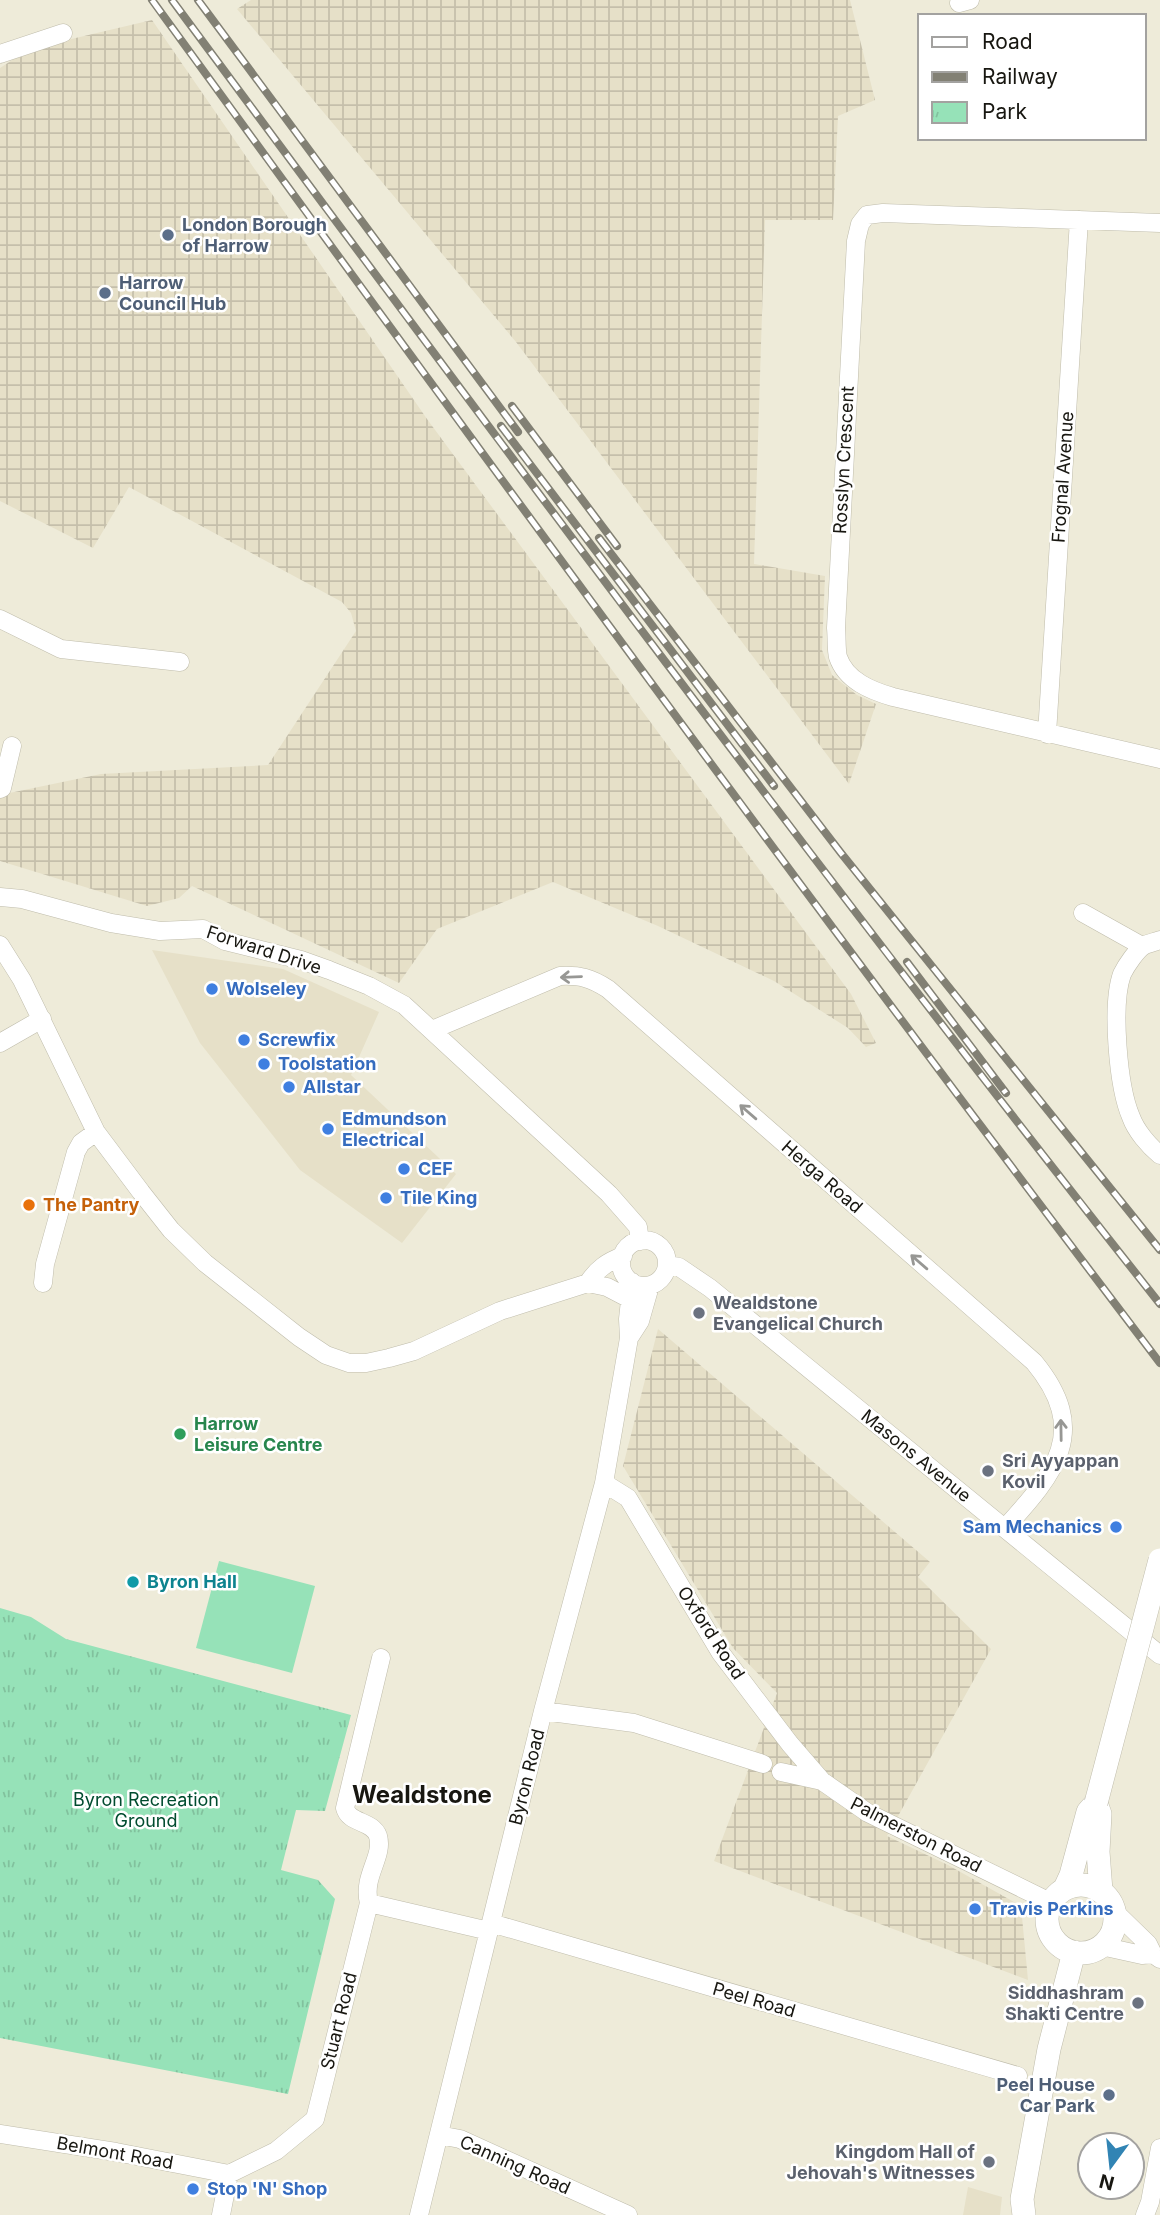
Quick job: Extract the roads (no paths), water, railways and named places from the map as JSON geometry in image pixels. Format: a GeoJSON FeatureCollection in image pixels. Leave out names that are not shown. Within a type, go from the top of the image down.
{"type":"FeatureCollection","features":[{"type":"Feature","properties":{"kind":"main road"},"geometry":{"type":"LineString","coordinates":[[1101,1891],[1088,1812],[1096,1803],[1160,1560]]}},
{"type":"Feature","properties":{"kind":"main road"},"geometry":{"type":"LineString","coordinates":[[1058,1895],[1082,1884],[1101,1891],[1109,1898],[1114,1911],[1113,1932],[1101,1946],[1088,1952],[1074,1952],[1063,1948],[1049,1933],[1046,1922],[1058,1895],[1071,1875],[1091,1830]]}},
{"type":"Feature","properties":{"kind":"main road"},"geometry":{"type":"LineString","coordinates":[[1019,2210],[1049,2049],[1074,1952]]}},
{"type":"Feature","properties":{"kind":"street"},"geometry":{"type":"LineString","coordinates":[[0,54],[63,33]]}},
{"type":"Feature","properties":{"kind":"street","name":"Rosslyn Crescent"},"geometry":{"type":"LineString","coordinates":[[1160,223],[883,213],[867,215],[860,224],[856,241],[836,628],[838,659],[853,679],[867,689],[1160,759]]}},
{"type":"Feature","properties":{"kind":"street","name":"Frognal Avenue"},"geometry":{"type":"LineString","coordinates":[[1047,734],[1079,220]]}},
{"type":"Feature","properties":{"kind":"street"},"geometry":{"type":"LineString","coordinates":[[0,619],[61,649],[180,662]]}},
{"type":"Feature","properties":{"kind":"street"},"geometry":{"type":"LineString","coordinates":[[0,789],[12,746]]}},
{"type":"Feature","properties":{"kind":"street","name":"Forward Drive"},"geometry":{"type":"LineString","coordinates":[[0,897],[22,899],[111,923],[160,931],[203,929],[225,941],[301,960],[369,986],[404,1005],[432,1030]]}},
{"type":"Feature","properties":{"kind":"street"},"geometry":{"type":"LineString","coordinates":[[1083,913],[1142,946]]}},
{"type":"Feature","properties":{"kind":"street"},"geometry":{"type":"LineString","coordinates":[[1160,940],[1142,946],[1123,973],[1118,994],[1119,1069],[1123,1095],[1131,1120],[1151,1148],[1160,1155]]}},
{"type":"Feature","properties":{"kind":"street"},"geometry":{"type":"LineString","coordinates":[[0,945],[22,980],[96,1132],[171,1230],[205,1263],[310,1345],[336,1360],[366,1363],[415,1351],[500,1311],[588,1283],[631,1291],[650,1286],[662,1278],[667,1258],[653,1242],[640,1241],[629,1246],[622,1256],[599,1269],[588,1283]]}},
{"type":"Feature","properties":{"kind":"street","name":"Herga Road"},"geometry":{"type":"LineString","coordinates":[[432,1030],[560,976],[578,975],[593,980],[618,998],[1034,1363],[1048,1380],[1060,1401],[1060,1452],[1043,1486],[1005,1528]]}},
{"type":"Feature","properties":{"kind":"street"},"geometry":{"type":"LineString","coordinates":[[0,1043],[42,1019]]}},
{"type":"Feature","properties":{"kind":"street"},"geometry":{"type":"LineString","coordinates":[[432,1030],[609,1194],[638,1227],[640,1241]]}},
{"type":"Feature","properties":{"kind":"street"},"geometry":{"type":"LineString","coordinates":[[43,1283],[45,1264],[76,1152],[81,1143],[96,1132]]}},
{"type":"Feature","properties":{"kind":"street"},"geometry":{"type":"LineString","coordinates":[[622,1256],[622,1271],[631,1291]]}},
{"type":"Feature","properties":{"kind":"street","name":"Masons Avenue"},"geometry":{"type":"LineString","coordinates":[[667,1265],[679,1267],[710,1289],[1160,1655]]}},
{"type":"Feature","properties":{"kind":"street","name":"Byron Road"},"geometry":{"type":"LineString","coordinates":[[629,1338],[640,1321],[650,1286]]}},
{"type":"Feature","properties":{"kind":"street","name":"Byron Road"},"geometry":{"type":"LineString","coordinates":[[419,2215],[543,1710],[604,1483],[629,1338],[631,1291]]}},
{"type":"Feature","properties":{"kind":"street","name":"Oxford Road"},"geometry":{"type":"LineString","coordinates":[[604,1483],[628,1498],[720,1652],[822,1782]]}},
{"type":"Feature","properties":{"kind":"street","name":"Stuart Road"},"geometry":{"type":"LineString","coordinates":[[229,2174],[276,2151],[315,2119],[369,1903],[366,1889],[379,1847],[377,1834],[366,1823],[346,1814],[345,1808],[381,1658]]}},
{"type":"Feature","properties":{"kind":"street"},"geometry":{"type":"LineString","coordinates":[[543,1710],[634,1724],[763,1764]]}},
{"type":"Feature","properties":{"kind":"street","name":"Palmerston Road"},"geometry":{"type":"LineString","coordinates":[[782,1772],[822,1782],[868,1813],[1058,1895]]}},
{"type":"Feature","properties":{"kind":"street"},"geometry":{"type":"LineString","coordinates":[[369,1903],[490,1927]]}},
{"type":"Feature","properties":{"kind":"street"},"geometry":{"type":"LineString","coordinates":[[1114,1911],[1156,1956]]}},
{"type":"Feature","properties":{"kind":"street","name":"Peel Road"},"geometry":{"type":"LineString","coordinates":[[490,1927],[1018,2076]]}},
{"type":"Feature","properties":{"kind":"street"},"geometry":{"type":"LineString","coordinates":[[1101,1946],[1156,1956]]}},
{"type":"Feature","properties":{"kind":"street","name":"Belmont Road"},"geometry":{"type":"LineString","coordinates":[[0,2134],[116,2152],[229,2174]]}},
{"type":"Feature","properties":{"kind":"street","name":"Canning Road"},"geometry":{"type":"LineString","coordinates":[[439,2135],[460,2139],[628,2215]]}},
{"type":"Feature","properties":{"kind":"street"},"geometry":{"type":"LineString","coordinates":[[1145,2215],[1160,2148]]}},
{"type":"Feature","properties":{"kind":"street"},"geometry":{"type":"LineString","coordinates":[[221,2215],[229,2174]]}},
{"type":"Feature","properties":{"kind":"railway"},"geometry":{"type":"LineString","coordinates":[[152,0],[652,684],[1160,1363]]}},
{"type":"Feature","properties":{"kind":"railway"},"geometry":{"type":"LineString","coordinates":[[172,0],[784,819],[1160,1304]]}},
{"type":"Feature","properties":{"kind":"railway"},"geometry":{"type":"LineString","coordinates":[[198,0],[518,432]]}},
{"type":"Feature","properties":{"kind":"railway"},"geometry":{"type":"LineString","coordinates":[[512,406],[617,546]]}},
{"type":"Feature","properties":{"kind":"railway"},"geometry":{"type":"LineString","coordinates":[[501,426],[774,786]]}},
{"type":"Feature","properties":{"kind":"railway"},"geometry":{"type":"LineString","coordinates":[[599,538],[841,853],[1160,1250]]}},
{"type":"Feature","properties":{"kind":"railway"},"geometry":{"type":"LineString","coordinates":[[907,962],[1006,1093]]}},
{"type":"Feature","properties":{"kind":"place","name":"London Borough of Harrow"},"geometry":{"type":"Point","coordinates":[168,235]}},
{"type":"Feature","properties":{"kind":"place","name":"Harrow Council Hub"},"geometry":{"type":"Point","coordinates":[105,293]}},
{"type":"Feature","properties":{"kind":"place","name":"Wolseley"},"geometry":{"type":"Point","coordinates":[212,989]}},
{"type":"Feature","properties":{"kind":"place","name":"Screwfix"},"geometry":{"type":"Point","coordinates":[244,1040]}},
{"type":"Feature","properties":{"kind":"place","name":"Toolstation"},"geometry":{"type":"Point","coordinates":[264,1064]}},
{"type":"Feature","properties":{"kind":"place","name":"Allstar"},"geometry":{"type":"Point","coordinates":[289,1087]}},
{"type":"Feature","properties":{"kind":"place","name":"Edmundson Electrical"},"geometry":{"type":"Point","coordinates":[328,1129]}},
{"type":"Feature","properties":{"kind":"place","name":"CEF"},"geometry":{"type":"Point","coordinates":[404,1169]}},
{"type":"Feature","properties":{"kind":"place","name":"Tile King"},"geometry":{"type":"Point","coordinates":[386,1198]}},
{"type":"Feature","properties":{"kind":"place","name":"The Pantry"},"geometry":{"type":"Point","coordinates":[29,1205]}},
{"type":"Feature","properties":{"kind":"place","name":"Wealdstone Evangelical Church"},"geometry":{"type":"Point","coordinates":[699,1313]}},
{"type":"Feature","properties":{"kind":"place","name":"Harrow Leisure Centre"},"geometry":{"type":"Point","coordinates":[180,1434]}},
{"type":"Feature","properties":{"kind":"place","name":"Sri Ayyappan Kovil"},"geometry":{"type":"Point","coordinates":[988,1471]}},
{"type":"Feature","properties":{"kind":"place","name":"Sam Mechanics"},"geometry":{"type":"Point","coordinates":[1116,1527]}},
{"type":"Feature","properties":{"kind":"place","name":"Byron Hall"},"geometry":{"type":"Point","coordinates":[133,1582]}},
{"type":"Feature","properties":{"kind":"place","name":"Travis Perkins"},"geometry":{"type":"Point","coordinates":[975,1909]}},
{"type":"Feature","properties":{"kind":"place","name":"Siddhashram Shakti Centre"},"geometry":{"type":"Point","coordinates":[1138,2003]}},
{"type":"Feature","properties":{"kind":"place","name":"Peel House Car Park"},"geometry":{"type":"Point","coordinates":[1109,2095]}},
{"type":"Feature","properties":{"kind":"place","name":"Kingdom Hall of Jehovah's Witnesses"},"geometry":{"type":"Point","coordinates":[989,2162]}},
{"type":"Feature","properties":{"kind":"place","name":"Stop 'N' Shop"},"geometry":{"type":"Point","coordinates":[193,2189]}},
{"type":"Feature","properties":{"kind":"district","name":"Wealdstone"},"geometry":{"type":"Point","coordinates":[422,1795]}},
{"type":"Feature","properties":{"kind":"park label","name":"Byron Recreation Ground"},"geometry":{"type":"Point","coordinates":[146,1810]}}]}
